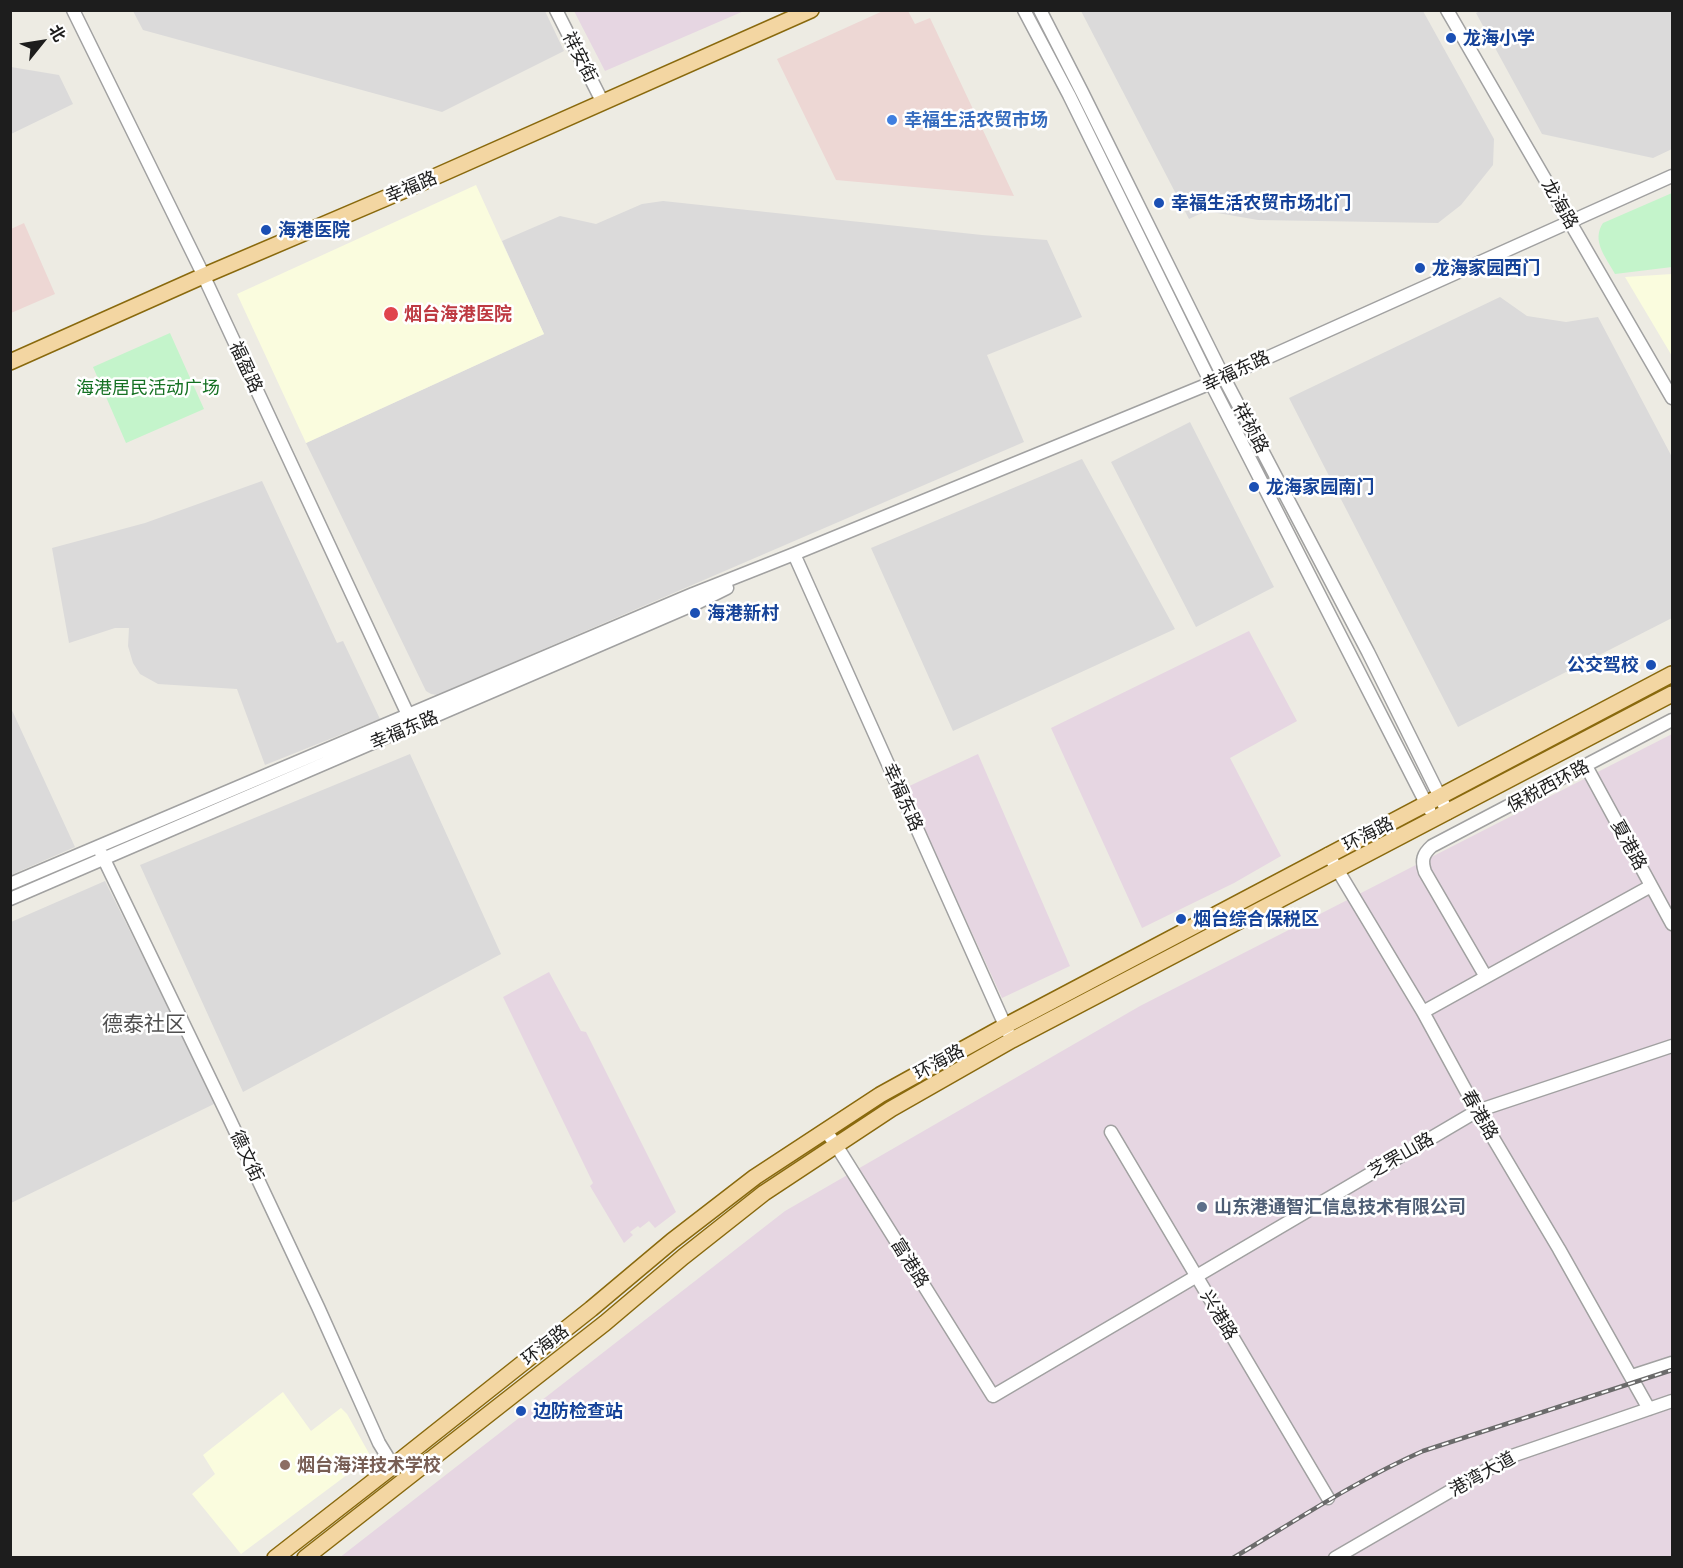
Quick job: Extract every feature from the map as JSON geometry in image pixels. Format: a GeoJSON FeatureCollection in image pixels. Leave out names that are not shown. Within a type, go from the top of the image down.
{"type":"FeatureCollection","features":[{"type":"Feature","properties":{"kind":"main road","name":"幸福路"},"geometry":{"type":"LineString","coordinates":[[601,99],[787,10]]}},
{"type":"Feature","properties":{"kind":"main road","name":"幸福路"},"geometry":{"type":"LineString","coordinates":[[10,351],[811,10]]}},
{"type":"Feature","properties":{"kind":"main road","name":"幸福路"},"geometry":{"type":"LineString","coordinates":[[10,362],[201,271]]}},
{"type":"Feature","properties":{"kind":"main road","name":"环海路"},"geometry":{"type":"LineString","coordinates":[[275,1557],[393,1466],[755,1177],[880,1095],[1328,854],[1672,674]]}},
{"type":"Feature","properties":{"kind":"main road","name":"环海路"},"geometry":{"type":"LineString","coordinates":[[305,1557],[605,1323],[764,1192],[891,1109],[1012,1040],[1672,694]]}},
{"type":"Feature","properties":{"kind":"street","name":"福盈路"},"geometry":{"type":"LineString","coordinates":[[73,10],[201,271],[410,720]]}},
{"type":"Feature","properties":{"kind":"street","name":"祥安街"},"geometry":{"type":"LineString","coordinates":[[556,10],[601,99]]}},
{"type":"Feature","properties":{"kind":"street"},"geometry":{"type":"LineString","coordinates":[[1024,10],[1069,95],[1210,383],[1441,816]]}},
{"type":"Feature","properties":{"kind":"street","name":"祥祯路"},"geometry":{"type":"LineString","coordinates":[[1040,10],[1223,376],[1368,652],[1433,800]]}},
{"type":"Feature","properties":{"kind":"street","name":"龙海路"},"geometry":{"type":"LineString","coordinates":[[1447,10],[1672,398]]}},
{"type":"Feature","properties":{"kind":"street","name":"幸福东路"},"geometry":{"type":"LineString","coordinates":[[10,899],[104,859],[693,594],[1210,383],[1672,176]]}},
{"type":"Feature","properties":{"kind":"street","name":"幸福东路"},"geometry":{"type":"LineString","coordinates":[[794,554],[1012,1040]]}},
{"type":"Feature","properties":{"kind":"street","name":"幸福东路"},"geometry":{"type":"LineString","coordinates":[[10,884],[410,720]]}},
{"type":"Feature","properties":{"kind":"street","name":"保税西环路"},"geometry":{"type":"LineString","coordinates":[[1486,976],[1425,872],[1422,863],[1424,853],[1432,846],[1672,720]]}},
{"type":"Feature","properties":{"kind":"street","name":"夏港路"},"geometry":{"type":"LineString","coordinates":[[1586,766],[1672,924]]}},
{"type":"Feature","properties":{"kind":"street","name":"德文街"},"geometry":{"type":"LineString","coordinates":[[98,847],[230,1118],[379,1443],[393,1466]]}},
{"type":"Feature","properties":{"kind":"street","name":"春港路"},"geometry":{"type":"LineString","coordinates":[[1328,854],[1423,1012],[1477,1111],[1649,1409]]}},
{"type":"Feature","properties":{"kind":"street"},"geometry":{"type":"LineString","coordinates":[[1423,1012],[1651,886]]}},
{"type":"Feature","properties":{"kind":"street","name":"芝罘山路"},"geometry":{"type":"LineString","coordinates":[[993,1395],[1477,1111],[1672,1046]]}},
{"type":"Feature","properties":{"kind":"street","name":"富港路"},"geometry":{"type":"LineString","coordinates":[[825,1130],[993,1395]]}},
{"type":"Feature","properties":{"kind":"street","name":"兴港路"},"geometry":{"type":"LineString","coordinates":[[1111,1132],[1328,1498]]}},
{"type":"Feature","properties":{"kind":"street"},"geometry":{"type":"LineString","coordinates":[[1632,1376],[1672,1363]]}},
{"type":"Feature","properties":{"kind":"street","name":"港湾大道"},"geometry":{"type":"LineString","coordinates":[[1335,1557],[1509,1457],[1672,1401]]}},
{"type":"Feature","properties":{"kind":"shaded area","name":"幸福生活农贸市场"},"geometry":{"type":"Polygon","coordinates":[[[885,10],[908,11],[915,24],[930,18],[1014,196],[836,180],[777,59],[885,10]]]}},
{"type":"Feature","properties":{"kind":"shaded area"},"geometry":{"type":"Polygon","coordinates":[[[133,11],[545,11],[564,51],[442,112],[143,30],[133,11]]]}},
{"type":"Feature","properties":{"kind":"shaded area"},"geometry":{"type":"Polygon","coordinates":[[[574,11],[744,11],[605,71],[574,11]]]}},
{"type":"Feature","properties":{"kind":"shaded area"},"geometry":{"type":"Polygon","coordinates":[[[1081,11],[1423,11],[1494,139],[1493,165],[1461,205],[1438,223],[1258,220],[1206,211],[1189,219],[1081,11]]]}},
{"type":"Feature","properties":{"kind":"shaded area"},"geometry":{"type":"Polygon","coordinates":[[[1480,11],[1672,11],[1672,149],[1653,158],[1542,134],[1476,13],[1480,11]]]}},
{"type":"Feature","properties":{"kind":"shaded area"},"geometry":{"type":"Polygon","coordinates":[[[11,67],[59,75],[73,104],[11,134],[11,67]]]}},
{"type":"Feature","properties":{"kind":"shaded area","name":"烟台海港医院"},"geometry":{"type":"Polygon","coordinates":[[[476,185],[544,334],[306,443],[237,294],[476,185]]]}},
{"type":"Feature","properties":{"kind":"shaded area"},"geometry":{"type":"Polygon","coordinates":[[[663,201],[1047,240],[1082,317],[987,355],[1024,442],[437,695],[431,694],[426,691],[306,443],[544,334],[502,241],[560,216],[596,224],[642,204],[663,201]]]}},
{"type":"Feature","properties":{"kind":"shaded area"},"geometry":{"type":"Polygon","coordinates":[[[24,223],[55,294],[11,313],[11,229],[24,223]]]}},
{"type":"Feature","properties":{"kind":"shaded area"},"geometry":{"type":"Polygon","coordinates":[[[1672,274],[1672,356],[1625,277],[1672,274]]]}},
{"type":"Feature","properties":{"kind":"shaded area"},"geometry":{"type":"Polygon","coordinates":[[[1500,297],[1527,316],[1566,322],[1598,317],[1672,457],[1672,618],[1458,727],[1289,398],[1500,297]]]}},
{"type":"Feature","properties":{"kind":"shaded area"},"geometry":{"type":"Polygon","coordinates":[[[1190,422],[1274,587],[1196,627],[1111,462],[1190,422]]]}},
{"type":"Feature","properties":{"kind":"shaded area"},"geometry":{"type":"Polygon","coordinates":[[[1082,459],[1175,629],[953,731],[871,548],[1082,459]]]}},
{"type":"Feature","properties":{"kind":"shaded area"},"geometry":{"type":"Polygon","coordinates":[[[262,481],[337,643],[343,641],[380,719],[265,765],[237,689],[158,684],[140,674],[133,663],[128,646],[129,628],[115,628],[69,643],[52,548],[145,523],[262,481]]]}},
{"type":"Feature","properties":{"kind":"shaded area"},"geometry":{"type":"Polygon","coordinates":[[[1249,631],[1297,721],[1230,758],[1281,856],[1234,883],[1142,928],[1051,728],[1249,631]]]}},
{"type":"Feature","properties":{"kind":"shaded area"},"geometry":{"type":"Polygon","coordinates":[[[10,706],[75,847],[11,875],[10,875],[10,706]]]}},
{"type":"Feature","properties":{"kind":"shaded area"},"geometry":{"type":"Polygon","coordinates":[[[1672,734],[1672,1557],[339,1558],[785,1211],[1140,1006],[1672,734]]]}},
{"type":"Feature","properties":{"kind":"shaded area"},"geometry":{"type":"Polygon","coordinates":[[[410,754],[501,954],[243,1092],[140,865],[410,754]]]}},
{"type":"Feature","properties":{"kind":"shaded area"},"geometry":{"type":"Polygon","coordinates":[[[978,754],[1070,966],[1002,998],[905,788],[978,754]]]}},
{"type":"Feature","properties":{"kind":"shaded area"},"geometry":{"type":"Polygon","coordinates":[[[105,881],[216,1103],[11,1203],[11,922],[105,881]]]}},
{"type":"Feature","properties":{"kind":"shaded area"},"geometry":{"type":"Polygon","coordinates":[[[549,972],[581,1031],[586,1032],[676,1212],[655,1228],[649,1221],[640,1228],[638,1226],[630,1232],[633,1235],[624,1243],[590,1186],[593,1183],[503,997],[549,972]]]}},
{"type":"Feature","properties":{"kind":"shaded area","name":"烟台海洋技术学校"},"geometry":{"type":"Polygon","coordinates":[[[283,1392],[311,1431],[341,1408],[347,1414],[371,1457],[241,1554],[192,1494],[215,1474],[203,1455],[283,1392]]]}},
{"type":"Feature","properties":{"kind":"green space"},"geometry":{"type":"Polygon","coordinates":[[[1672,193],[1672,267],[1615,274],[1599,243],[1603,223],[1672,193]]]}},
{"type":"Feature","properties":{"kind":"green space","name":"海港居民活动广场"},"geometry":{"type":"Polygon","coordinates":[[[170,333],[204,409],[126,443],[93,367],[170,333]]]}},
{"type":"Feature","properties":{"kind":"railway"},"geometry":{"type":"LineString","coordinates":[[1233,1558],[1350,1488],[1423,1451],[1672,1370]]}},
{"type":"Feature","properties":{"kind":"place","name":"龙海小学"},"geometry":{"type":"Point","coordinates":[1451,38]}},
{"type":"Feature","properties":{"kind":"place","name":"幸福生活农贸市场"},"geometry":{"type":"Point","coordinates":[892,120]}},
{"type":"Feature","properties":{"kind":"place","name":"幸福生活农贸市场北门"},"geometry":{"type":"Point","coordinates":[1159,203]}},
{"type":"Feature","properties":{"kind":"place","name":"海港医院"},"geometry":{"type":"Point","coordinates":[266,230]}},
{"type":"Feature","properties":{"kind":"place","name":"龙海家园西门"},"geometry":{"type":"Point","coordinates":[1420,268]}},
{"type":"Feature","properties":{"kind":"place","name":"烟台海港医院"},"geometry":{"type":"Point","coordinates":[391,314]}},
{"type":"Feature","properties":{"kind":"place","name":"龙海家园南门"},"geometry":{"type":"Point","coordinates":[1254,487]}},
{"type":"Feature","properties":{"kind":"place","name":"海港新村"},"geometry":{"type":"Point","coordinates":[695,613]}},
{"type":"Feature","properties":{"kind":"place","name":"公交驾校"},"geometry":{"type":"Point","coordinates":[1651,665]}},
{"type":"Feature","properties":{"kind":"place","name":"烟台综合保税区"},"geometry":{"type":"Point","coordinates":[1181,919]}},
{"type":"Feature","properties":{"kind":"place","name":"山东港通智汇信息技术有限公司"},"geometry":{"type":"Point","coordinates":[1202,1207]}},
{"type":"Feature","properties":{"kind":"place","name":"边防检查站"},"geometry":{"type":"Point","coordinates":[521,1411]}},
{"type":"Feature","properties":{"kind":"place","name":"烟台海洋技术学校"},"geometry":{"type":"Point","coordinates":[285,1465]}},
{"type":"Feature","properties":{"kind":"district","name":"德泰社区"},"geometry":{"type":"Point","coordinates":[144,1024]}}]}
